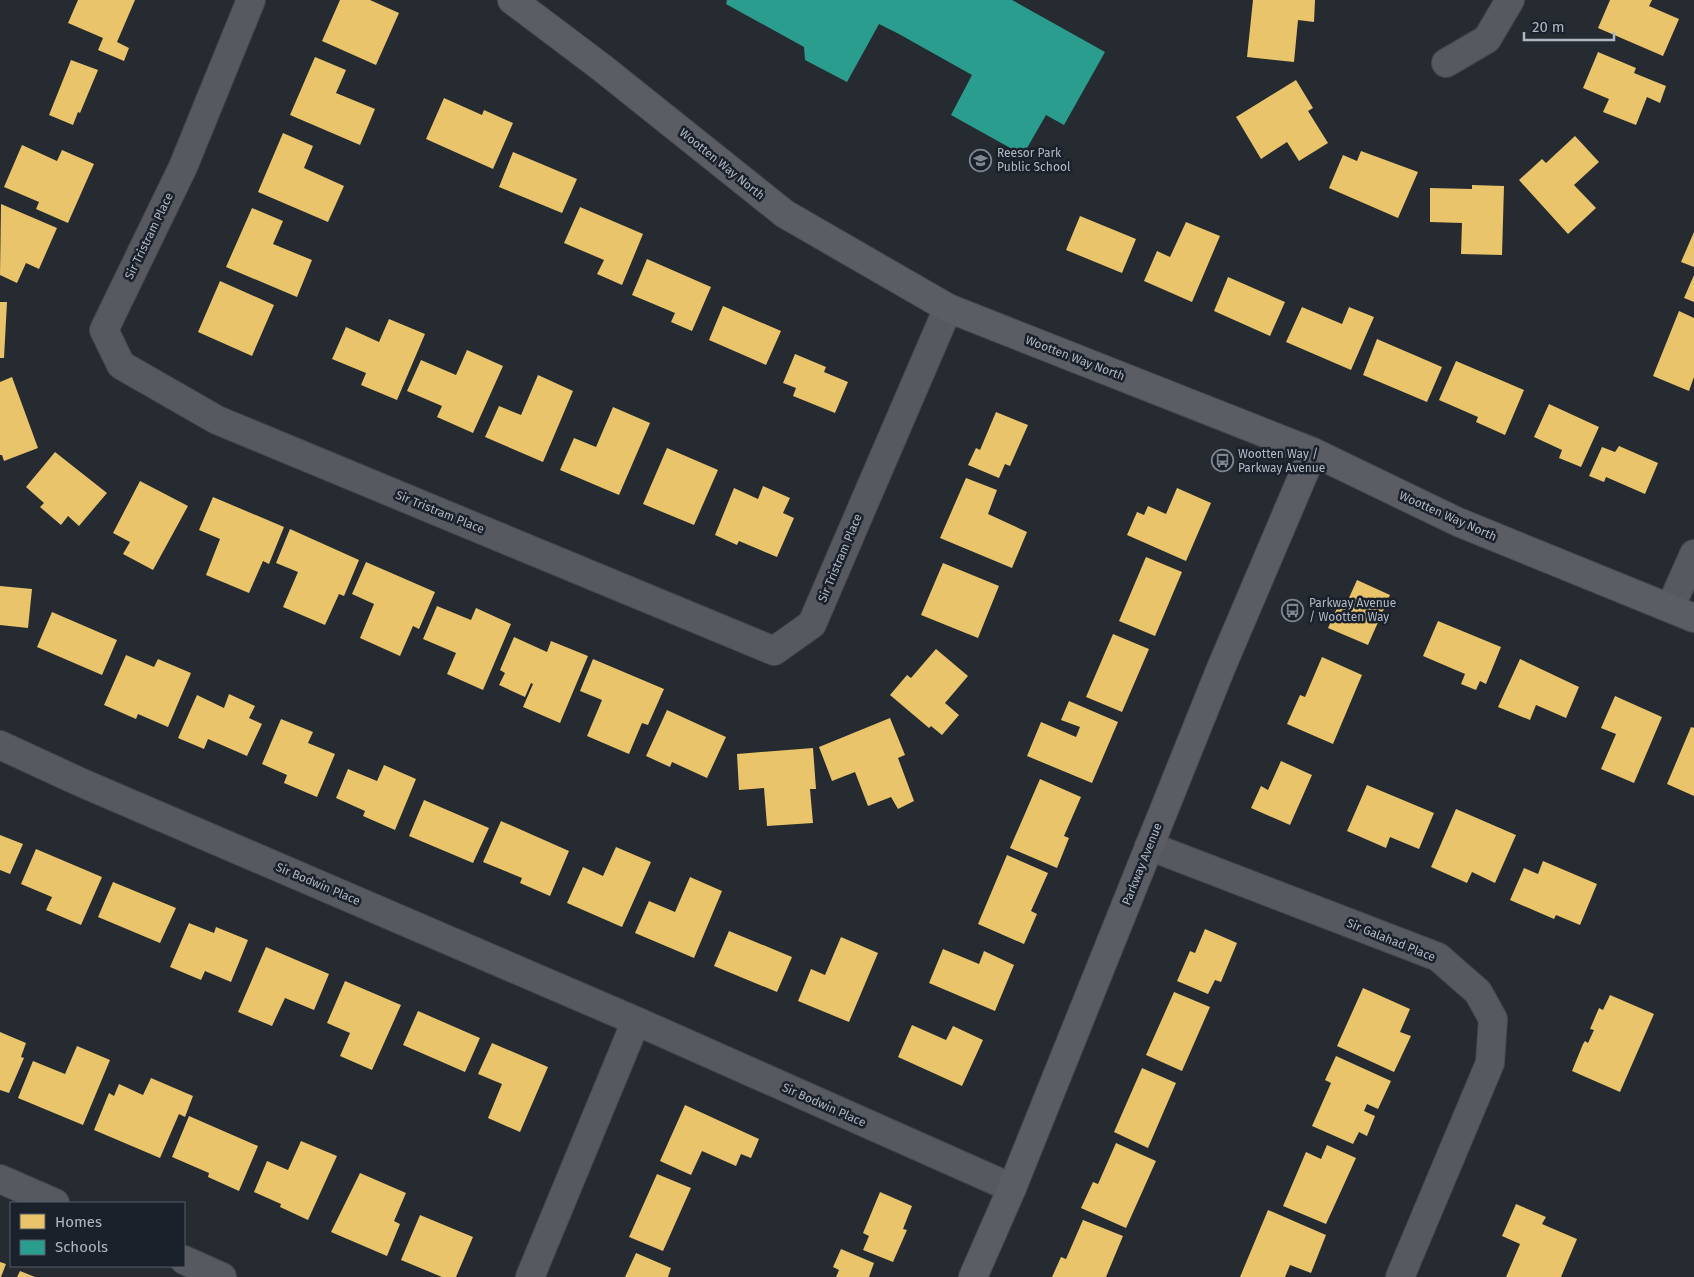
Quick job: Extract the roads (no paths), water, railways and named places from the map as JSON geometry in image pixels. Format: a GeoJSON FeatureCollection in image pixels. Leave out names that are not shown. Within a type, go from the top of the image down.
{"type":"FeatureCollection","features":[{"type":"Feature","properties":{"kind":"street","name":"Sir Tristram Place"},"geometry":{"type":"LineString","coordinates":[[251,0],[183,166],[104,330],[121,365],[217,420],[774,651],[812,624],[948,308]]}},
{"type":"Feature","properties":{"kind":"street","name":"Wootten Way North"},"geometry":{"type":"LineString","coordinates":[[512,0],[602,67],[784,214],[948,308],[1313,452],[1458,522],[1682,613]]}},
{"type":"Feature","properties":{"kind":"street"},"geometry":{"type":"LineString","coordinates":[[1446,64],[1487,39],[1510,0]]}},
{"type":"Feature","properties":{"kind":"street","name":"Parkway Avenue"},"geometry":{"type":"LineString","coordinates":[[973,1277],[1012,1188],[1221,668],[1313,452]]}},
{"type":"Feature","properties":{"kind":"street"},"geometry":{"type":"LineString","coordinates":[[1682,613],[1694,554]]}},
{"type":"Feature","properties":{"kind":"street","name":"Sir Bodwin Place"},"geometry":{"type":"LineString","coordinates":[[0,745],[80,782],[636,1022],[1012,1188]]}},
{"type":"Feature","properties":{"kind":"street","name":"Sir Galahad Place"},"geometry":{"type":"LineString","coordinates":[[1149,846],[1438,957],[1478,992],[1493,1019],[1490,1063],[1400,1277]]}},
{"type":"Feature","properties":{"kind":"street"},"geometry":{"type":"LineString","coordinates":[[530,1277],[636,1022]]}},
{"type":"Feature","properties":{"kind":"street"},"geometry":{"type":"LineString","coordinates":[[0,1179],[53,1202]]}},
{"type":"Feature","properties":{"kind":"street"},"geometry":{"type":"LineString","coordinates":[[185,1260],[222,1277]]}},
{"type":"Feature","properties":{"kind":"place","name":"Reesor Park Public School"},"geometry":{"type":"Point","coordinates":[981,160]}},
{"type":"Feature","properties":{"kind":"place","name":"Wootten Way / Parkway Avenue"},"geometry":{"type":"Point","coordinates":[1222,461]}},
{"type":"Feature","properties":{"kind":"place","name":"Parkway Avenue / Wootten Way"},"geometry":{"type":"Point","coordinates":[1293,610]}}]}
